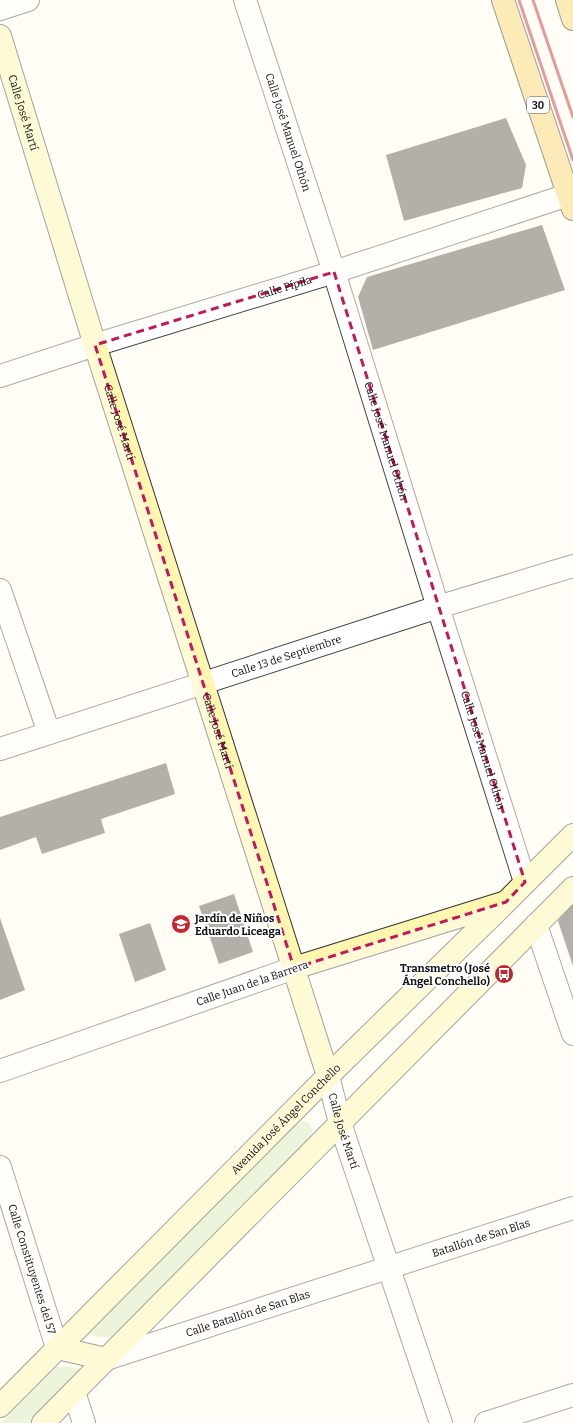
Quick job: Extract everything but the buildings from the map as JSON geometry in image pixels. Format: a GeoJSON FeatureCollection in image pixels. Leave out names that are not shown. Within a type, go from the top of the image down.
{"type":"FeatureCollection","features":[{"type":"Feature","properties":{"kind":"main road","name":"30"},"geometry":{"type":"LineString","coordinates":[[503,0],[570,202]]}},
{"type":"Feature","properties":{"kind":"main road"},"geometry":{"type":"LineString","coordinates":[[567,0],[573,19]]}},
{"type":"Feature","properties":{"kind":"main road","name":"Calle José Martí"},"geometry":{"type":"LineString","coordinates":[[0,36],[96,345],[328,1076]]}},
{"type":"Feature","properties":{"kind":"main road"},"geometry":{"type":"LineString","coordinates":[[570,202],[573,222]]}},
{"type":"Feature","properties":{"kind":"main road","name":"Avenida José Ángel Conchello"},"geometry":{"type":"LineString","coordinates":[[3,1401],[328,1076],[573,835]]}},
{"type":"Feature","properties":{"kind":"main road"},"geometry":{"type":"LineString","coordinates":[[43,1423],[573,888]]}},
{"type":"Feature","properties":{"kind":"main road","name":"Calle Juan de la Barrera"},"geometry":{"type":"LineString","coordinates":[[294,968],[506,902]]}},
{"type":"Feature","properties":{"kind":"main road"},"geometry":{"type":"LineString","coordinates":[[57,1348],[106,1359]]}},
{"type":"Feature","properties":{"kind":"street"},"geometry":{"type":"LineString","coordinates":[[0,9],[28,0]]}},
{"type":"Feature","properties":{"kind":"street","name":"Calle José Manuel Othón"},"geometry":{"type":"LineString","coordinates":[[245,0],[334,272],[525,882]]}},
{"type":"Feature","properties":{"kind":"street","name":"Calle Pípila"},"geometry":{"type":"LineString","coordinates":[[0,376],[334,272],[570,202]]}},
{"type":"Feature","properties":{"kind":"street","name":"Calle 13 de Septiembre"},"geometry":{"type":"LineString","coordinates":[[0,749],[573,566]]}},
{"type":"Feature","properties":{"kind":"street"},"geometry":{"type":"LineString","coordinates":[[0,590],[49,733]]}},
{"type":"Feature","properties":{"kind":"street"},"geometry":{"type":"LineString","coordinates":[[536,925],[573,1034]]}},
{"type":"Feature","properties":{"kind":"street","name":"Calle Juan de la Barrera"},"geometry":{"type":"LineString","coordinates":[[0,1071],[294,968]]}},
{"type":"Feature","properties":{"kind":"street","name":"Calle José Martí"},"geometry":{"type":"LineString","coordinates":[[328,1076],[340,1123],[441,1423]]}},
{"type":"Feature","properties":{"kind":"street","name":"Calle Constituyentes del 57"},"geometry":{"type":"LineString","coordinates":[[0,1167],[57,1348]]}},
{"type":"Feature","properties":{"kind":"street","name":"Batallón de San Blas"},"geometry":{"type":"LineString","coordinates":[[388,1268],[573,1208]]}},
{"type":"Feature","properties":{"kind":"street","name":"Calle Batallón de San Blas"},"geometry":{"type":"LineString","coordinates":[[106,1359],[388,1268]]}},
{"type":"Feature","properties":{"kind":"street"},"geometry":{"type":"LineString","coordinates":[[74,1392],[84,1423]]}},
{"type":"Feature","properties":{"kind":"street"},"geometry":{"type":"LineString","coordinates":[[486,1423],[573,1395]]}},
{"type":"Feature","properties":{"kind":"highlighted area"},"geometry":{"type":"Polygon","coordinates":[[[334,272],[525,882],[506,902],[294,968],[95,345],[334,272]]]}},
{"type":"Feature","properties":{"kind":"green space"},"geometry":{"type":"Polygon","coordinates":[[[301,1121],[307,1122],[311,1126],[311,1137],[113,1338],[87,1335],[295,1125],[301,1121]]]}},
{"type":"Feature","properties":{"kind":"green space"},"geometry":{"type":"Polygon","coordinates":[[[57,1366],[83,1368],[29,1423],[1,1423],[57,1366]]]}},
{"type":"Feature","properties":{"kind":"railway"},"geometry":{"type":"LineString","coordinates":[[519,0],[573,160]]}},
{"type":"Feature","properties":{"kind":"railway"},"geometry":{"type":"LineString","coordinates":[[533,0],[573,117]]}},
{"type":"Feature","properties":{"kind":"place","name":"Jardín de Niños Eduardo Liceaga"},"geometry":{"type":"Point","coordinates":[181,924]}},
{"type":"Feature","properties":{"kind":"place","name":"Transmetro (José Ángel Conchello)"},"geometry":{"type":"Point","coordinates":[504,974]}}]}
